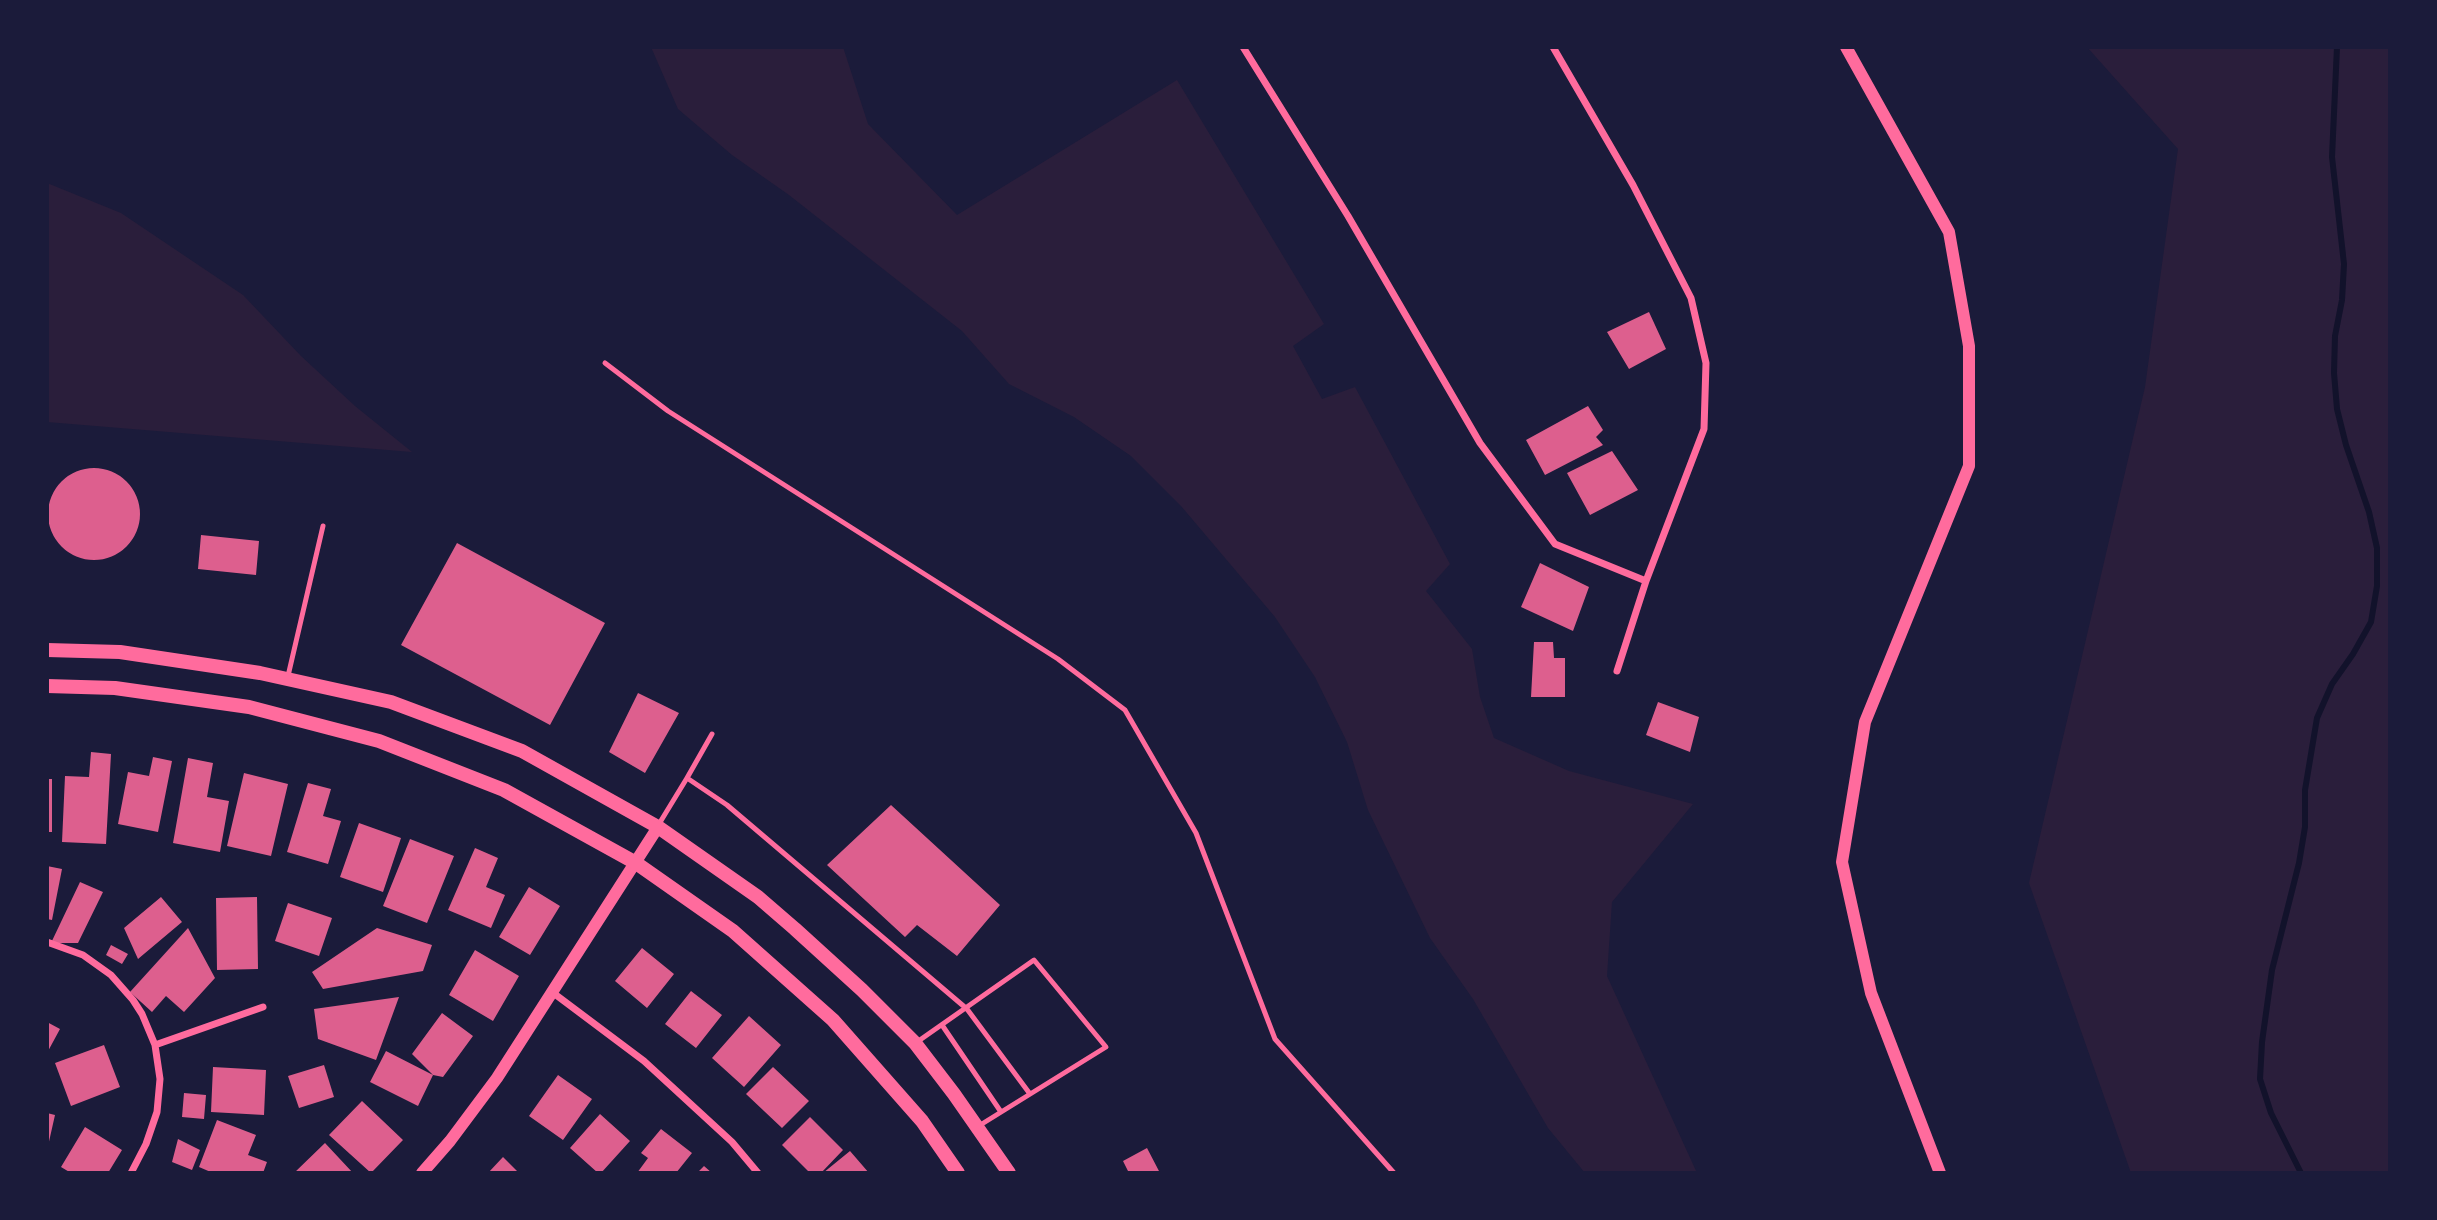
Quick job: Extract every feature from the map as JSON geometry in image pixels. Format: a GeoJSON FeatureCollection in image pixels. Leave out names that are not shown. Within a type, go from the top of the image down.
{"type":"FeatureCollection","features":[{"type":"Feature","properties":{"kind":"main road"},"geometry":{"type":"LineString","coordinates":[[47,650],[120,652],[234,668],[287,679],[391,702],[522,751],[658,827],[758,897],[862,990],[915,1043],[1009,1173]]}},
{"type":"Feature","properties":{"kind":"main road"},"geometry":{"type":"LineString","coordinates":[[47,687],[115,688],[249,707],[379,741],[504,790],[636,863],[733,931],[833,1020],[922,1121],[958,1173]]}},
{"type":"Feature","properties":{"kind":"street"},"geometry":{"type":"LineString","coordinates":[[1243,47],[1348,216],[1480,443],[1555,544],[1646,581]]}},
{"type":"Feature","properties":{"kind":"street"},"geometry":{"type":"LineString","coordinates":[[1553,47],[1633,185],[1691,298],[1706,363],[1704,429],[1646,581],[1617,671]]}},
{"type":"Feature","properties":{"kind":"street"},"geometry":{"type":"LineString","coordinates":[[1846,47],[1949,232],[1969,346],[1969,466],[1866,722],[1842,862],[1871,993],[1940,1173]]}},
{"type":"Feature","properties":{"kind":"street"},"geometry":{"type":"LineString","coordinates":[[422,1173],[450,1141],[497,1078],[658,827]]}},
{"type":"Feature","properties":{"kind":"street"},"geometry":{"type":"LineString","coordinates":[[47,942],[83,955],[111,975],[142,1014],[155,1045],[160,1079],[157,1112],[146,1144],[131,1173]]}},
{"type":"Feature","properties":{"kind":"street"},"geometry":{"type":"LineString","coordinates":[[552,992],[644,1061],[732,1142],[758,1173]]}},
{"type":"Feature","properties":{"kind":"street"},"geometry":{"type":"LineString","coordinates":[[155,1045],[263,1007]]}},
{"type":"Feature","properties":{"kind":"lane"},"geometry":{"type":"LineString","coordinates":[[605,363],[668,411],[1058,659],[1125,710],[1196,833],[1275,1039],[1394,1173]]}},
{"type":"Feature","properties":{"kind":"lane"},"geometry":{"type":"LineString","coordinates":[[287,679],[323,526]]}},
{"type":"Feature","properties":{"kind":"lane"},"geometry":{"type":"LineString","coordinates":[[658,827],[712,734]]}},
{"type":"Feature","properties":{"kind":"lane"},"geometry":{"type":"LineString","coordinates":[[687,778],[727,805],[967,1009],[1030,1094]]}},
{"type":"Feature","properties":{"kind":"lane"},"geometry":{"type":"LineString","coordinates":[[915,1043],[1034,960],[1107,1047],[977,1127]]}},
{"type":"Feature","properties":{"kind":"lane"},"geometry":{"type":"LineString","coordinates":[[942,1025],[1001,1112]]}},
{"type":"Feature","properties":{"kind":"shaded area"},"geometry":{"type":"Polygon","coordinates":[[[651,47],[843,47],[868,124],[957,215],[1177,80],[1324,324],[1293,346],[1322,399],[1355,387],[1450,564],[1426,591],[1472,649],[1480,697],[1494,738],[1569,771],[1693,804],[1612,902],[1607,976],[1697,1173],[1585,1173],[1548,1128],[1473,999],[1430,938],[1368,810],[1347,742],[1315,677],[1275,617],[1181,506],[1131,456],[1074,417],[1009,384],[962,331],[789,195],[732,155],[678,109],[651,47]]]}},
{"type":"Feature","properties":{"kind":"shaded area"},"geometry":{"type":"Polygon","coordinates":[[[2087,47],[2390,47],[2390,1173],[2131,1173],[2029,883],[2145,387],[2178,149],[2087,47]]]}},
{"type":"Feature","properties":{"kind":"shaded area"},"geometry":{"type":"Polygon","coordinates":[[[47,183],[121,213],[243,295],[301,356],[355,406],[412,452],[47,422],[47,183]]]}},
{"type":"Feature","properties":{"kind":"building"},"geometry":{"type":"Polygon","coordinates":[[[1649,312],[1666,349],[1629,369],[1607,332],[1649,312]]]}},
{"type":"Feature","properties":{"kind":"building"},"geometry":{"type":"Polygon","coordinates":[[[1588,406],[1603,430],[1596,437],[1603,445],[1545,475],[1526,440],[1588,406]]]}},
{"type":"Feature","properties":{"kind":"building"},"geometry":{"type":"Polygon","coordinates":[[[1612,451],[1638,490],[1590,515],[1567,473],[1612,451]]]}},
{"type":"Feature","properties":{"kind":"building"},"geometry":{"type":"Polygon","coordinates":[[[85,468],[103,468],[120,475],[133,488],[140,505],[140,523],[133,540],[120,553],[103,560],[85,560],[68,553],[55,540],[48,523],[48,505],[55,488],[68,475],[85,468]]]}},
{"type":"Feature","properties":{"kind":"building"},"geometry":{"type":"Polygon","coordinates":[[[201,535],[259,541],[256,575],[198,569],[201,535]]]}},
{"type":"Feature","properties":{"kind":"building"},"geometry":{"type":"Polygon","coordinates":[[[457,543],[605,623],[550,725],[401,645],[457,543]]]}},
{"type":"Feature","properties":{"kind":"building"},"geometry":{"type":"Polygon","coordinates":[[[1540,563],[1589,587],[1573,631],[1521,607],[1540,563]]]}},
{"type":"Feature","properties":{"kind":"building"},"geometry":{"type":"Polygon","coordinates":[[[1534,642],[1553,642],[1554,658],[1565,658],[1565,697],[1531,697],[1534,642]]]}},
{"type":"Feature","properties":{"kind":"building"},"geometry":{"type":"Polygon","coordinates":[[[638,693],[679,713],[645,773],[609,752],[638,693]]]}},
{"type":"Feature","properties":{"kind":"building"},"geometry":{"type":"Polygon","coordinates":[[[1658,702],[1699,717],[1690,752],[1646,735],[1658,702]]]}},
{"type":"Feature","properties":{"kind":"building"},"geometry":{"type":"Polygon","coordinates":[[[91,752],[111,754],[106,844],[62,842],[65,776],[89,777],[91,752]]]}},
{"type":"Feature","properties":{"kind":"building"},"geometry":{"type":"Polygon","coordinates":[[[153,757],[172,761],[158,832],[118,824],[128,772],[149,776],[153,757]]]}},
{"type":"Feature","properties":{"kind":"building"},"geometry":{"type":"Polygon","coordinates":[[[188,758],[213,763],[207,797],[229,801],[220,852],[173,843],[188,758]]]}},
{"type":"Feature","properties":{"kind":"building"},"geometry":{"type":"Polygon","coordinates":[[[244,773],[288,784],[271,856],[227,846],[244,773]]]}},
{"type":"Feature","properties":{"kind":"building"},"geometry":{"type":"Polygon","coordinates":[[[47,779],[52,779],[52,832],[47,832],[47,779]]]}},
{"type":"Feature","properties":{"kind":"building"},"geometry":{"type":"Polygon","coordinates":[[[308,783],[331,789],[323,816],[341,821],[328,864],[287,852],[308,783]]]}},
{"type":"Feature","properties":{"kind":"building"},"geometry":{"type":"Polygon","coordinates":[[[891,805],[1000,905],[957,956],[917,925],[905,937],[827,865],[891,805]]]}},
{"type":"Feature","properties":{"kind":"building"},"geometry":{"type":"Polygon","coordinates":[[[359,823],[401,838],[383,892],[340,877],[359,823]]]}},
{"type":"Feature","properties":{"kind":"building"},"geometry":{"type":"Polygon","coordinates":[[[410,839],[454,856],[427,923],[383,906],[410,839]]]}},
{"type":"Feature","properties":{"kind":"building"},"geometry":{"type":"Polygon","coordinates":[[[475,848],[498,858],[486,887],[505,895],[491,928],[448,910],[475,848]]]}},
{"type":"Feature","properties":{"kind":"building"},"geometry":{"type":"Polygon","coordinates":[[[47,866],[62,869],[52,920],[47,919],[47,866]]]}},
{"type":"Feature","properties":{"kind":"building"},"geometry":{"type":"Polygon","coordinates":[[[80,882],[103,892],[78,943],[51,943],[80,882]]]}},
{"type":"Feature","properties":{"kind":"building"},"geometry":{"type":"Polygon","coordinates":[[[529,887],[560,906],[530,955],[499,937],[529,887]]]}},
{"type":"Feature","properties":{"kind":"building"},"geometry":{"type":"Polygon","coordinates":[[[161,897],[182,922],[138,959],[124,928],[161,897]]]}},
{"type":"Feature","properties":{"kind":"building"},"geometry":{"type":"Polygon","coordinates":[[[257,897],[258,969],[217,970],[216,898],[257,897]]]}},
{"type":"Feature","properties":{"kind":"building"},"geometry":{"type":"Polygon","coordinates":[[[288,903],[332,918],[319,956],[275,941],[288,903]]]}},
{"type":"Feature","properties":{"kind":"building"},"geometry":{"type":"Polygon","coordinates":[[[188,928],[215,978],[184,1012],[166,996],[152,1012],[130,992],[188,928]]]}},
{"type":"Feature","properties":{"kind":"building"},"geometry":{"type":"Polygon","coordinates":[[[377,928],[432,945],[423,971],[323,989],[312,972],[377,928]]]}},
{"type":"Feature","properties":{"kind":"building"},"geometry":{"type":"Polygon","coordinates":[[[111,945],[128,954],[122,964],[106,955],[111,945]]]}},
{"type":"Feature","properties":{"kind":"building"},"geometry":{"type":"Polygon","coordinates":[[[642,948],[674,974],[647,1008],[615,981],[642,948]]]}},
{"type":"Feature","properties":{"kind":"building"},"geometry":{"type":"Polygon","coordinates":[[[475,950],[519,976],[493,1021],[449,995],[475,950]]]}},
{"type":"Feature","properties":{"kind":"building"},"geometry":{"type":"Polygon","coordinates":[[[691,991],[722,1015],[696,1048],[665,1024],[691,991]]]}},
{"type":"Feature","properties":{"kind":"building"},"geometry":{"type":"Polygon","coordinates":[[[399,997],[376,1060],[318,1039],[314,1009],[399,997]]]}},
{"type":"Feature","properties":{"kind":"building"},"geometry":{"type":"Polygon","coordinates":[[[442,1013],[473,1036],[443,1077],[433,1075],[412,1054],[442,1013]]]}},
{"type":"Feature","properties":{"kind":"building"},"geometry":{"type":"Polygon","coordinates":[[[749,1016],[781,1045],[744,1087],[712,1058],[749,1016]]]}},
{"type":"Feature","properties":{"kind":"building"},"geometry":{"type":"Polygon","coordinates":[[[47,1022],[60,1029],[47,1053],[47,1022]]]}},
{"type":"Feature","properties":{"kind":"building"},"geometry":{"type":"Polygon","coordinates":[[[104,1045],[120,1087],[71,1106],[55,1063],[104,1045]]]}},
{"type":"Feature","properties":{"kind":"building"},"geometry":{"type":"Polygon","coordinates":[[[386,1051],[433,1075],[418,1106],[370,1082],[386,1051]]]}},
{"type":"Feature","properties":{"kind":"building"},"geometry":{"type":"Polygon","coordinates":[[[324,1065],[334,1097],[299,1108],[288,1076],[324,1065]]]}},
{"type":"Feature","properties":{"kind":"building"},"geometry":{"type":"Polygon","coordinates":[[[213,1067],[266,1070],[264,1115],[211,1112],[213,1067]]]}},
{"type":"Feature","properties":{"kind":"building"},"geometry":{"type":"Polygon","coordinates":[[[773,1067],[809,1101],[782,1128],[746,1094],[773,1067]]]}},
{"type":"Feature","properties":{"kind":"building"},"geometry":{"type":"Polygon","coordinates":[[[558,1075],[592,1099],[563,1140],[529,1116],[558,1075]]]}},
{"type":"Feature","properties":{"kind":"building"},"geometry":{"type":"Polygon","coordinates":[[[184,1093],[206,1095],[204,1119],[182,1117],[184,1093]]]}},
{"type":"Feature","properties":{"kind":"building"},"geometry":{"type":"Polygon","coordinates":[[[362,1101],[403,1140],[371,1173],[329,1135],[362,1101]]]}},
{"type":"Feature","properties":{"kind":"building"},"geometry":{"type":"Polygon","coordinates":[[[47,1113],[55,1115],[48,1146],[47,1146],[47,1113]]]}},
{"type":"Feature","properties":{"kind":"building"},"geometry":{"type":"Polygon","coordinates":[[[600,1114],[630,1141],[601,1173],[598,1173],[570,1148],[600,1114]]]}},
{"type":"Feature","properties":{"kind":"building"},"geometry":{"type":"Polygon","coordinates":[[[810,1117],[843,1150],[821,1173],[810,1173],[782,1145],[810,1117]]]}},
{"type":"Feature","properties":{"kind":"building"},"geometry":{"type":"Polygon","coordinates":[[[217,1120],[256,1135],[248,1155],[267,1162],[263,1173],[213,1173],[199,1167],[217,1120]]]}},
{"type":"Feature","properties":{"kind":"building"},"geometry":{"type":"Polygon","coordinates":[[[85,1127],[122,1150],[108,1173],[71,1173],[61,1167],[85,1127]]]}},
{"type":"Feature","properties":{"kind":"building"},"geometry":{"type":"Polygon","coordinates":[[[661,1129],[692,1153],[676,1173],[637,1173],[648,1158],[641,1153],[661,1129]]]}},
{"type":"Feature","properties":{"kind":"building"},"geometry":{"type":"Polygon","coordinates":[[[178,1139],[200,1150],[192,1170],[172,1162],[178,1139]]]}},
{"type":"Feature","properties":{"kind":"building"},"geometry":{"type":"Polygon","coordinates":[[[325,1143],[353,1173],[294,1173],[325,1143]]]}},
{"type":"Feature","properties":{"kind":"building"},"geometry":{"type":"Polygon","coordinates":[[[1147,1148],[1160,1173],[1129,1173],[1123,1161],[1147,1148]]]}},
{"type":"Feature","properties":{"kind":"building"},"geometry":{"type":"Polygon","coordinates":[[[850,1151],[869,1173],[823,1173],[850,1151]]]}},
{"type":"Feature","properties":{"kind":"building"},"geometry":{"type":"Polygon","coordinates":[[[503,1157],[519,1173],[488,1173],[503,1157]]]}},
{"type":"Feature","properties":{"kind":"building"},"geometry":{"type":"Polygon","coordinates":[[[704,1166],[712,1173],[697,1173],[704,1166]]]}},
{"type":"Feature","properties":{"kind":"waterway"},"geometry":{"type":"LineString","coordinates":[[2301,1173],[2271,1113],[2260,1079],[2262,1042],[2272,970],[2299,863],[2305,827],[2305,790],[2317,718],[2332,684],[2371,622],[2377,586],[2377,548],[2369,512],[2337,409],[2334,373],[2335,336],[2342,300],[2344,264],[2332,157],[2337,47]]}}]}
